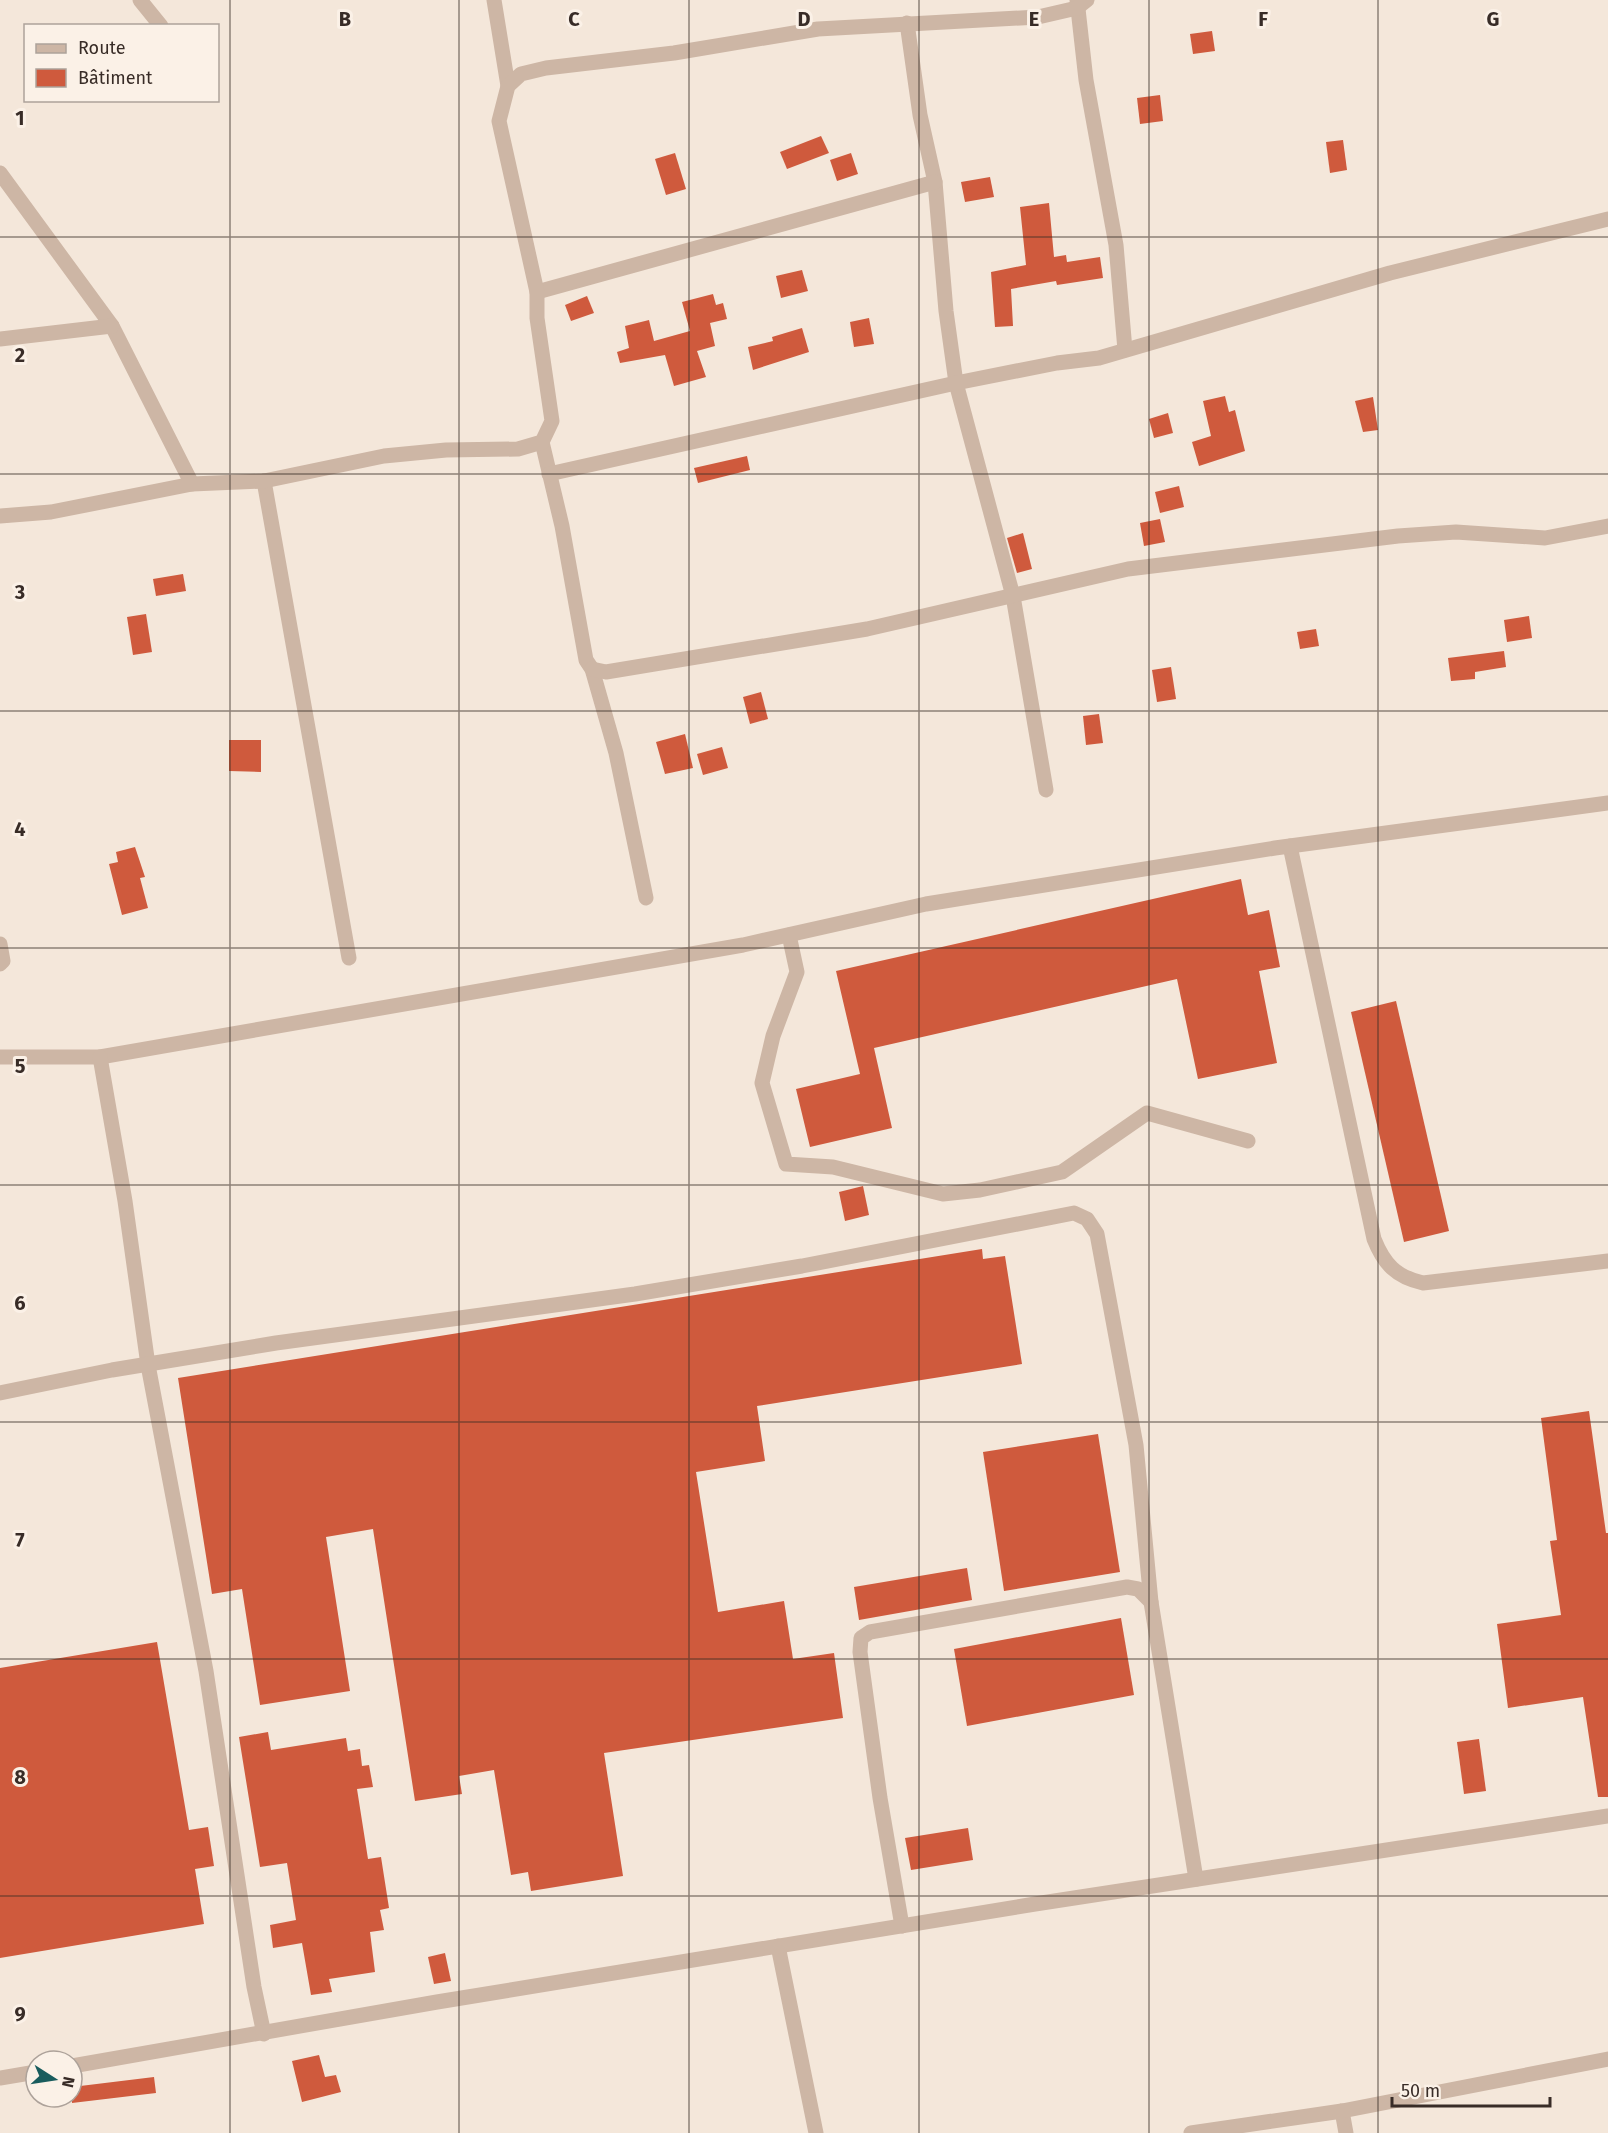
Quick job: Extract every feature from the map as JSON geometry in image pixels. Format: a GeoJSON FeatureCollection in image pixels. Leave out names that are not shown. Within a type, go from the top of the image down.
{"type":"FeatureCollection","features":[{"type":"Feature","properties":{"kind":"street"},"geometry":{"type":"LineString","coordinates":[[140,0],[159,24]]}},
{"type":"Feature","properties":{"kind":"street"},"geometry":{"type":"LineString","coordinates":[[494,0],[508,86],[499,121],[537,292],[537,318],[552,421],[542,442],[562,526],[586,660],[592,669],[616,753],[646,898]]}},
{"type":"Feature","properties":{"kind":"street"},"geometry":{"type":"LineString","coordinates":[[508,86],[521,74],[546,68],[674,53],[818,29],[1038,17],[1080,3],[1090,101],[1116,245],[1125,350]]}},
{"type":"Feature","properties":{"kind":"street"},"geometry":{"type":"LineString","coordinates":[[907,23],[920,115],[935,182],[946,311],[956,383],[1013,596],[1046,790]]}},
{"type":"Feature","properties":{"kind":"street"},"geometry":{"type":"LineString","coordinates":[[0,173],[112,326],[192,484]]}},
{"type":"Feature","properties":{"kind":"street"},"geometry":{"type":"LineString","coordinates":[[537,292],[935,182]]}},
{"type":"Feature","properties":{"kind":"street"},"geometry":{"type":"LineString","coordinates":[[549,474],[956,383],[1057,363],[1099,358],[1390,273],[1608,219]]}},
{"type":"Feature","properties":{"kind":"street"},"geometry":{"type":"LineString","coordinates":[[0,339],[112,326]]}},
{"type":"Feature","properties":{"kind":"street"},"geometry":{"type":"LineString","coordinates":[[0,516],[51,512],[192,484],[264,482],[384,456],[446,450],[518,449],[542,442]]}},
{"type":"Feature","properties":{"kind":"street"},"geometry":{"type":"LineString","coordinates":[[264,482],[349,958]]}},
{"type":"Feature","properties":{"kind":"street"},"geometry":{"type":"LineString","coordinates":[[592,669],[606,672],[867,629],[1128,569],[1387,537],[1456,532],[1545,538],[1608,526]]}},
{"type":"Feature","properties":{"kind":"street"},"geometry":{"type":"LineString","coordinates":[[0,1057],[100,1057],[789,935],[926,904],[1290,846],[1608,804]]}},
{"type":"Feature","properties":{"kind":"street"},"geometry":{"type":"LineString","coordinates":[[1290,846],[1374,1239],[1383,1260],[1403,1277],[1423,1283],[1608,1261]]}},
{"type":"Feature","properties":{"kind":"street"},"geometry":{"type":"LineString","coordinates":[[789,935],[797,972],[773,1036],[762,1083],[786,1164],[833,1167],[943,1194],[980,1190],[1062,1172],[1147,1113],[1248,1141]]}},
{"type":"Feature","properties":{"kind":"street"},"geometry":{"type":"LineString","coordinates":[[0,944],[3,961],[0,964]]}},
{"type":"Feature","properties":{"kind":"street"},"geometry":{"type":"LineString","coordinates":[[100,1057],[125,1201],[148,1365],[206,1671],[254,1987],[264,2034]]}},
{"type":"Feature","properties":{"kind":"street"},"geometry":{"type":"LineString","coordinates":[[0,1393],[148,1365],[362,1330],[658,1290],[802,1266],[1074,1213],[1087,1219],[1097,1234],[1136,1445],[1151,1602],[1196,1879]]}},
{"type":"Feature","properties":{"kind":"street"},"geometry":{"type":"LineString","coordinates":[[902,1926],[880,1798],[860,1652],[861,1638],[870,1632],[1127,1587],[1138,1589],[1151,1602]]}},
{"type":"Feature","properties":{"kind":"street"},"geometry":{"type":"LineString","coordinates":[[84,2064],[264,2034],[436,2001],[1196,1879],[1608,1816]]}},
{"type":"Feature","properties":{"kind":"street"},"geometry":{"type":"LineString","coordinates":[[778,1946],[816,2133]]}},
{"type":"Feature","properties":{"kind":"street"},"geometry":{"type":"LineString","coordinates":[[1191,2133],[1342,2111],[1608,2059]]}},
{"type":"Feature","properties":{"kind":"street"},"geometry":{"type":"LineString","coordinates":[[0,2078],[24,2074]]}},
{"type":"Feature","properties":{"kind":"street"},"geometry":{"type":"LineString","coordinates":[[1342,2111],[1346,2133]]}},
{"type":"Feature","properties":{"kind":"building"},"geometry":{"type":"Polygon","coordinates":[[[1212,31],[1215,51],[1193,54],[1190,34],[1212,31]]]}},
{"type":"Feature","properties":{"kind":"building"},"geometry":{"type":"Polygon","coordinates":[[[1160,95],[1163,121],[1140,124],[1137,98],[1160,95]]]}},
{"type":"Feature","properties":{"kind":"building"},"geometry":{"type":"Polygon","coordinates":[[[821,136],[829,153],[787,169],[780,152],[821,136]]]}},
{"type":"Feature","properties":{"kind":"building"},"geometry":{"type":"Polygon","coordinates":[[[1343,140],[1347,170],[1330,173],[1326,142],[1343,140]]]}},
{"type":"Feature","properties":{"kind":"building"},"geometry":{"type":"Polygon","coordinates":[[[675,153],[686,189],[666,195],[655,159],[675,153]]]}},
{"type":"Feature","properties":{"kind":"building"},"geometry":{"type":"Polygon","coordinates":[[[851,153],[858,174],[837,181],[830,160],[851,153]]]}},
{"type":"Feature","properties":{"kind":"building"},"geometry":{"type":"Polygon","coordinates":[[[990,177],[994,197],[965,202],[961,182],[990,177]]]}},
{"type":"Feature","properties":{"kind":"building"},"geometry":{"type":"Polygon","coordinates":[[[1049,203],[1054,257],[1066,255],[1067,262],[1100,257],[1103,278],[1057,285],[1056,281],[1011,289],[1013,326],[995,327],[991,272],[1026,265],[1020,207],[1049,203]]]}},
{"type":"Feature","properties":{"kind":"building"},"geometry":{"type":"Polygon","coordinates":[[[802,270],[808,291],[781,298],[776,276],[802,270]]]}},
{"type":"Feature","properties":{"kind":"building"},"geometry":{"type":"Polygon","coordinates":[[[713,294],[716,305],[723,303],[727,319],[710,323],[715,346],[697,351],[706,377],[674,386],[665,355],[620,363],[617,352],[629,348],[625,326],[649,320],[654,341],[690,331],[682,302],[713,294]]]}},
{"type":"Feature","properties":{"kind":"building"},"geometry":{"type":"Polygon","coordinates":[[[587,296],[594,313],[571,321],[565,305],[587,296]]]}},
{"type":"Feature","properties":{"kind":"building"},"geometry":{"type":"Polygon","coordinates":[[[869,318],[874,344],[854,347],[850,322],[869,318]]]}},
{"type":"Feature","properties":{"kind":"building"},"geometry":{"type":"Polygon","coordinates":[[[802,328],[809,352],[753,370],[748,347],[773,341],[772,337],[802,328]]]}},
{"type":"Feature","properties":{"kind":"building"},"geometry":{"type":"Polygon","coordinates":[[[1225,396],[1229,412],[1235,410],[1245,451],[1199,466],[1192,442],[1211,436],[1203,401],[1225,396]]]}},
{"type":"Feature","properties":{"kind":"building"},"geometry":{"type":"Polygon","coordinates":[[[1373,397],[1378,430],[1363,432],[1355,401],[1373,397]]]}},
{"type":"Feature","properties":{"kind":"building"},"geometry":{"type":"Polygon","coordinates":[[[1168,413],[1173,433],[1154,438],[1149,419],[1168,413]]]}},
{"type":"Feature","properties":{"kind":"building"},"geometry":{"type":"Polygon","coordinates":[[[747,456],[750,470],[698,483],[694,468],[747,456]]]}},
{"type":"Feature","properties":{"kind":"building"},"geometry":{"type":"Polygon","coordinates":[[[1179,486],[1184,507],[1160,513],[1155,492],[1179,486]]]}},
{"type":"Feature","properties":{"kind":"building"},"geometry":{"type":"Polygon","coordinates":[[[1160,519],[1165,542],[1144,546],[1140,523],[1160,519]]]}},
{"type":"Feature","properties":{"kind":"building"},"geometry":{"type":"Polygon","coordinates":[[[1023,533],[1032,569],[1017,573],[1007,538],[1023,533]]]}},
{"type":"Feature","properties":{"kind":"building"},"geometry":{"type":"Polygon","coordinates":[[[183,574],[186,591],[156,596],[153,579],[183,574]]]}},
{"type":"Feature","properties":{"kind":"building"},"geometry":{"type":"Polygon","coordinates":[[[146,614],[152,652],[133,655],[127,617],[146,614]]]}},
{"type":"Feature","properties":{"kind":"building"},"geometry":{"type":"Polygon","coordinates":[[[1529,616],[1532,638],[1507,642],[1504,620],[1529,616]]]}},
{"type":"Feature","properties":{"kind":"building"},"geometry":{"type":"Polygon","coordinates":[[[1316,629],[1319,646],[1300,649],[1297,632],[1316,629]]]}},
{"type":"Feature","properties":{"kind":"building"},"geometry":{"type":"Polygon","coordinates":[[[1504,651],[1506,667],[1475,672],[1475,679],[1451,681],[1448,658],[1504,651]]]}},
{"type":"Feature","properties":{"kind":"building"},"geometry":{"type":"Polygon","coordinates":[[[1171,667],[1176,699],[1157,702],[1152,670],[1171,667]]]}},
{"type":"Feature","properties":{"kind":"building"},"geometry":{"type":"Polygon","coordinates":[[[761,692],[768,719],[750,724],[743,697],[761,692]]]}},
{"type":"Feature","properties":{"kind":"building"},"geometry":{"type":"Polygon","coordinates":[[[1099,714],[1103,743],[1086,745],[1083,716],[1099,714]]]}},
{"type":"Feature","properties":{"kind":"building"},"geometry":{"type":"Polygon","coordinates":[[[685,734],[693,768],[665,774],[656,742],[685,734]]]}},
{"type":"Feature","properties":{"kind":"building"},"geometry":{"type":"Polygon","coordinates":[[[229,740],[261,740],[261,772],[229,771],[229,740]]]}},
{"type":"Feature","properties":{"kind":"building"},"geometry":{"type":"Polygon","coordinates":[[[722,747],[728,768],[703,775],[697,754],[722,747]]]}},
{"type":"Feature","properties":{"kind":"building"},"geometry":{"type":"Polygon","coordinates":[[[135,847],[145,877],[140,878],[148,908],[122,915],[109,864],[118,862],[116,852],[135,847]]]}},
{"type":"Feature","properties":{"kind":"building"},"geometry":{"type":"Polygon","coordinates":[[[1241,879],[1248,915],[1269,910],[1280,967],[1259,971],[1277,1063],[1198,1079],[1177,979],[874,1048],[892,1128],[810,1147],[796,1089],[860,1074],[836,971],[1241,879]]]}},
{"type":"Feature","properties":{"kind":"building"},"geometry":{"type":"Polygon","coordinates":[[[1396,1001],[1449,1231],[1404,1242],[1351,1012],[1396,1001]]]}},
{"type":"Feature","properties":{"kind":"building"},"geometry":{"type":"Polygon","coordinates":[[[863,1186],[869,1215],[845,1221],[839,1192],[863,1186]]]}},
{"type":"Feature","properties":{"kind":"building"},"geometry":{"type":"Polygon","coordinates":[[[982,1249],[983,1259],[1005,1256],[1022,1364],[757,1406],[765,1461],[696,1472],[718,1612],[784,1601],[793,1659],[834,1653],[843,1718],[604,1753],[623,1876],[531,1891],[528,1872],[511,1875],[494,1770],[459,1776],[462,1794],[415,1801],[373,1529],[326,1537],[350,1691],[260,1705],[242,1589],[212,1594],[178,1378],[982,1249]]]}},
{"type":"Feature","properties":{"kind":"building"},"geometry":{"type":"Polygon","coordinates":[[[1589,1411],[1606,1533],[1608,1533],[1608,1797],[1598,1797],[1583,1697],[1508,1708],[1497,1624],[1561,1615],[1550,1541],[1557,1540],[1541,1418],[1589,1411]]]}},
{"type":"Feature","properties":{"kind":"building"},"geometry":{"type":"Polygon","coordinates":[[[1098,1434],[1120,1572],[1004,1591],[983,1452],[1098,1434]]]}},
{"type":"Feature","properties":{"kind":"building"},"geometry":{"type":"Polygon","coordinates":[[[967,1568],[972,1600],[859,1620],[854,1587],[967,1568]]]}},
{"type":"Feature","properties":{"kind":"building"},"geometry":{"type":"Polygon","coordinates":[[[1121,1618],[1134,1695],[967,1726],[954,1649],[1121,1618]]]}},
{"type":"Feature","properties":{"kind":"building"},"geometry":{"type":"Polygon","coordinates":[[[157,1642],[189,1830],[208,1827],[214,1866],[195,1869],[204,1924],[0,1958],[0,1668],[157,1642]]]}},
{"type":"Feature","properties":{"kind":"building"},"geometry":{"type":"Polygon","coordinates":[[[268,1732],[271,1750],[346,1738],[348,1751],[360,1749],[362,1766],[369,1765],[373,1787],[357,1789],[368,1859],[381,1857],[389,1908],[380,1910],[384,1930],[370,1932],[375,1972],[329,1979],[332,1992],[311,1995],[302,1943],[273,1948],[270,1925],[296,1920],[287,1863],[260,1867],[239,1737],[268,1732]]]}},
{"type":"Feature","properties":{"kind":"building"},"geometry":{"type":"Polygon","coordinates":[[[1479,1739],[1486,1791],[1464,1794],[1457,1742],[1479,1739]]]}},
{"type":"Feature","properties":{"kind":"building"},"geometry":{"type":"Polygon","coordinates":[[[968,1828],[973,1860],[911,1870],[905,1838],[968,1828]]]}},
{"type":"Feature","properties":{"kind":"building"},"geometry":{"type":"Polygon","coordinates":[[[445,1953],[451,1981],[434,1984],[428,1957],[445,1953]]]}},
{"type":"Feature","properties":{"kind":"building"},"geometry":{"type":"Polygon","coordinates":[[[319,2055],[325,2077],[336,2075],[341,2092],[302,2102],[292,2061],[319,2055]]]}},
{"type":"Feature","properties":{"kind":"building"},"geometry":{"type":"Polygon","coordinates":[[[154,2077],[156,2093],[84,2102],[84,2086],[154,2077]]]}}]}
